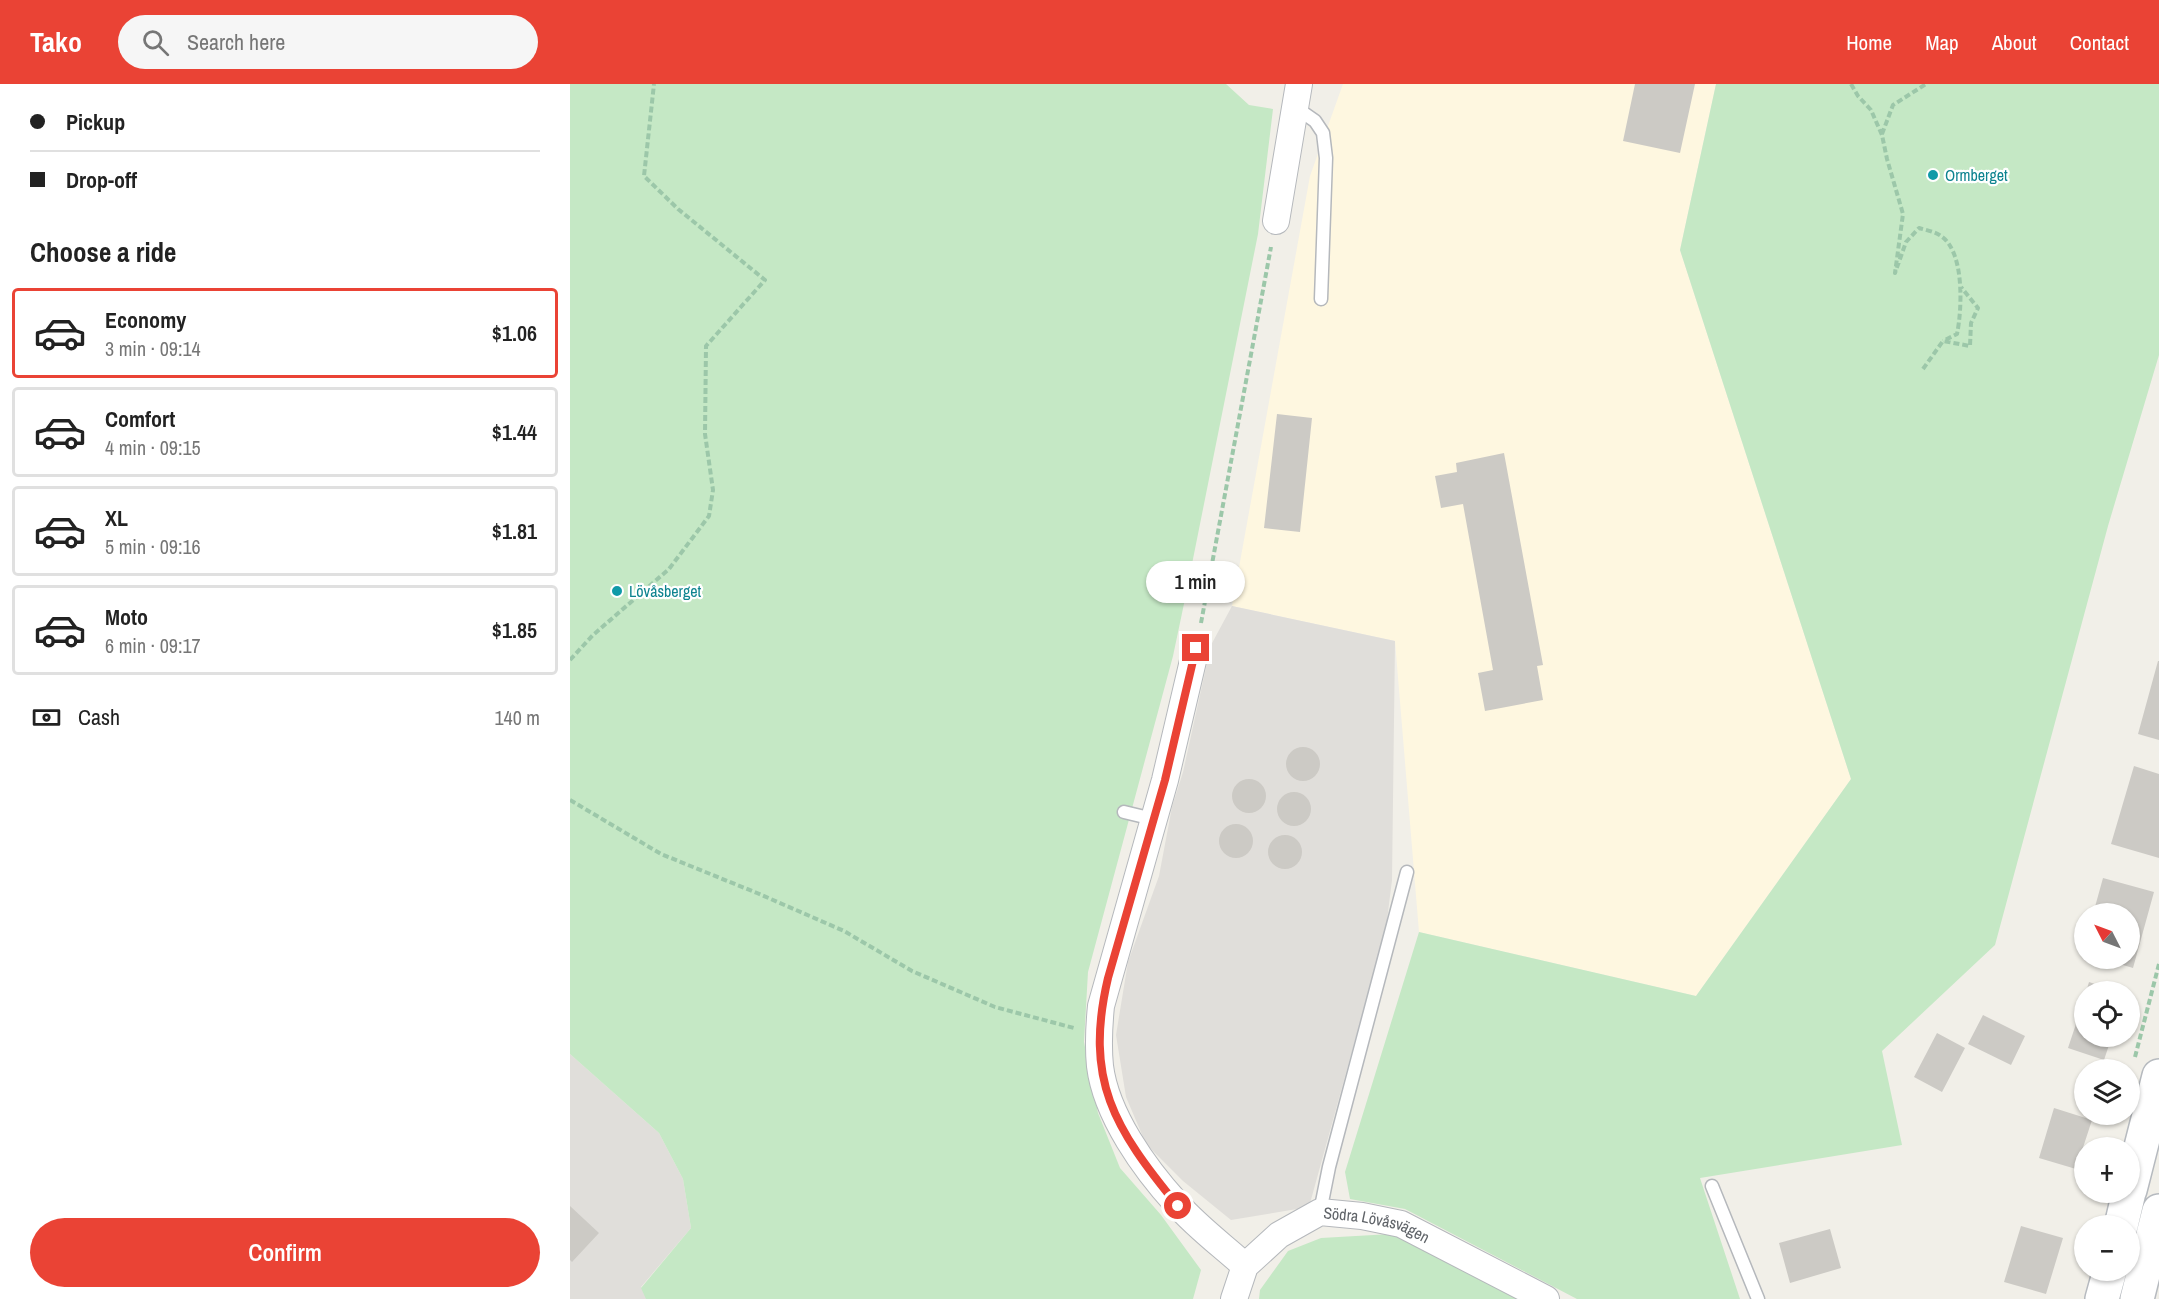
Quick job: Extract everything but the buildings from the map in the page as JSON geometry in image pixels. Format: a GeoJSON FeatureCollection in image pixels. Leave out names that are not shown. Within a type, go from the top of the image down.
{"type":"FeatureCollection","features":[{"type":"Feature","properties":{"kind":"main road"},"geometry":{"type":"LineString","coordinates":[[2137,1137],[2146,1071]]}},
{"type":"Feature","properties":{"kind":"main road"},"geometry":{"type":"LineString","coordinates":[[2137,1299],[2159,1211]]}},
{"type":"Feature","properties":{"kind":"main road"},"geometry":{"type":"LineString","coordinates":[[2102,1299],[2107,1281]]}},
{"type":"Feature","properties":{"kind":"street"},"geometry":{"type":"LineString","coordinates":[[1276,221],[1297,95]]}},
{"type":"Feature","properties":{"kind":"street"},"geometry":{"type":"LineString","coordinates":[[1196,648],[1173,776],[1153,819],[1101,1006],[1098,1035],[1100,1067],[1109,1101],[1122,1129],[1158,1182],[1178,1206],[1245,1266]]}},
{"type":"Feature","properties":{"kind":"street","name":"Södra Lövåsvägen"},"geometry":{"type":"LineString","coordinates":[[1234,1299],[1245,1266],[1279,1235],[1320,1212],[1362,1216],[1401,1224],[1546,1299]]}},
{"type":"Feature","properties":{"kind":"lane"},"geometry":{"type":"LineString","coordinates":[[1297,95],[1323,133],[1326,158],[1321,299]]}},
{"type":"Feature","properties":{"kind":"lane"},"geometry":{"type":"LineString","coordinates":[[1124,812],[1153,819]]}},
{"type":"Feature","properties":{"kind":"lane"},"geometry":{"type":"LineString","coordinates":[[1320,1212],[1329,1167],[1407,872]]}},
{"type":"Feature","properties":{"kind":"lane"},"geometry":{"type":"LineString","coordinates":[[1712,1186],[1758,1299]]}},
{"type":"Feature","properties":{"kind":"path"},"geometry":{"type":"LineString","coordinates":[[570,660],[593,635],[669,569],[709,516],[713,490],[705,434],[706,346],[765,280],[678,209],[644,176],[654,84]]}},
{"type":"Feature","properties":{"kind":"path"},"geometry":{"type":"LineString","coordinates":[[1851,84],[1871,110],[1882,135],[1903,214],[1895,273],[1906,242],[1919,228],[1942,236],[1957,262],[1962,309],[1958,334],[1943,341],[1923,369]]}},
{"type":"Feature","properties":{"kind":"path"},"geometry":{"type":"LineString","coordinates":[[1882,135],[1893,105],[1926,84]]}},
{"type":"Feature","properties":{"kind":"path"},"geometry":{"type":"LineString","coordinates":[[1196,648],[1276,221]]}},
{"type":"Feature","properties":{"kind":"path"},"geometry":{"type":"LineString","coordinates":[[1943,341],[1970,346],[1971,323],[1978,308],[1961,286]]}},
{"type":"Feature","properties":{"kind":"path"},"geometry":{"type":"LineString","coordinates":[[570,800],[661,854],[844,932],[912,971],[994,1007],[1098,1035]]}},
{"type":"Feature","properties":{"kind":"path"},"geometry":{"type":"LineString","coordinates":[[2146,1071],[2159,964]]}},
{"type":"Feature","properties":{"kind":"shaded area"},"geometry":{"type":"Polygon","coordinates":[[[1343,84],[1716,84],[1680,250],[1851,779],[1696,996],[1419,932],[1395,641],[1232,606],[1310,176],[1343,84]]]}},
{"type":"Feature","properties":{"kind":"shaded area"},"geometry":{"type":"Polygon","coordinates":[[[1232,606],[1395,641],[1392,880],[1386,928],[1309,1207],[1231,1220],[1183,1181],[1146,1144],[1126,1097],[1116,1035],[1128,962],[1159,876],[1172,807],[1183,772],[1211,645],[1232,606]]]}},
{"type":"Feature","properties":{"kind":"shaded area"},"geometry":{"type":"Polygon","coordinates":[[[570,1054],[659,1133],[683,1179],[691,1228],[641,1287],[650,1299],[570,1299],[570,1054]]]}},
{"type":"Feature","properties":{"kind":"green space"},"geometry":{"type":"Polygon","coordinates":[[[570,84],[1226,84],[1249,105],[1273,109],[1258,234],[1173,656],[1088,972],[1084,1042],[1098,1113],[1120,1168],[1161,1215],[1201,1270],[1193,1299],[646,1299],[641,1288],[691,1228],[683,1179],[659,1133],[570,1054],[570,84]]]}},
{"type":"Feature","properties":{"kind":"green space"},"geometry":{"type":"Polygon","coordinates":[[[1716,84],[2159,84],[2159,355],[2108,526],[1995,945],[1882,1051],[1902,1145],[1700,1178],[1740,1299],[1577,1299],[1405,1209],[1350,1199],[1345,1172],[1419,932],[1696,996],[1851,779],[1680,250],[1716,84]]]}},
{"type":"Feature","properties":{"kind":"green space"},"geometry":{"type":"Polygon","coordinates":[[[1391,1234],[1520,1299],[1259,1299],[1260,1290],[1288,1251],[1321,1238],[1391,1234]]]}},
{"type":"Feature","properties":{"kind":"place","name":"Ormberget"},"geometry":{"type":"Point","coordinates":[1933,175]}},
{"type":"Feature","properties":{"kind":"place","name":"Lövåsberget"},"geometry":{"type":"Point","coordinates":[617,591]}},
{"type":"Feature","properties":{"kind":"route"},"geometry":{"type":"LineString","coordinates":[[1178,1206],[1158,1182],[1122,1129],[1109,1101],[1100,1067],[1098,1035],[1101,1006],[1108,978],[1165,780],[1196,648]]}}]}
